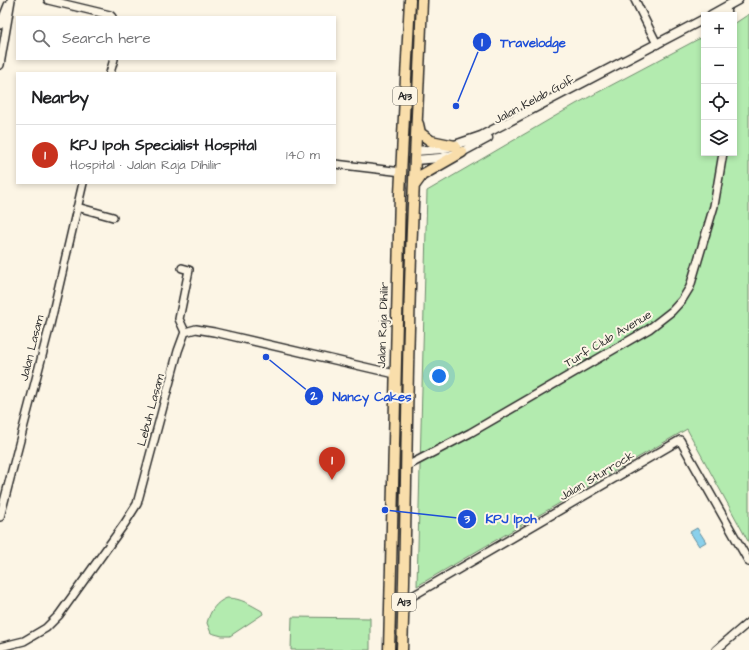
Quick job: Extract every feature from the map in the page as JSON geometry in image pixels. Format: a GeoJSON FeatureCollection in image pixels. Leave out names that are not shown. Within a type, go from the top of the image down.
{"type":"FeatureCollection","features":[{"type":"Feature","properties":{"kind":"main road","name":"Jalan Raja Dihilir"},"geometry":{"type":"LineString","coordinates":[[389,650],[399,220],[410,0]]}},
{"type":"Feature","properties":{"kind":"main road","name":"A13"},"geometry":{"type":"LineString","coordinates":[[402,650],[414,156],[422,0]]}},
{"type":"Feature","properties":{"kind":"main road"},"geometry":{"type":"LineString","coordinates":[[399,220],[406,204],[409,158],[414,156],[407,146],[409,115],[404,107]]}},
{"type":"Feature","properties":{"kind":"main road"},"geometry":{"type":"LineString","coordinates":[[417,118],[420,133],[431,141],[458,149]]}},
{"type":"Feature","properties":{"kind":"main road"},"geometry":{"type":"LineString","coordinates":[[414,186],[422,175],[458,149]]}},
{"type":"Feature","properties":{"kind":"main road"},"geometry":{"type":"LineString","coordinates":[[391,551],[398,541],[406,492]]}},
{"type":"Feature","properties":{"kind":"street"},"geometry":{"type":"LineString","coordinates":[[0,25],[10,0]]}},
{"type":"Feature","properties":{"kind":"street"},"geometry":{"type":"LineString","coordinates":[[0,65],[10,0]]}},
{"type":"Feature","properties":{"kind":"street"},"geometry":{"type":"LineString","coordinates":[[48,0],[111,16]]}},
{"type":"Feature","properties":{"kind":"street"},"geometry":{"type":"LineString","coordinates":[[635,0],[657,44]]}},
{"type":"Feature","properties":{"kind":"street"},"geometry":{"type":"LineString","coordinates":[[726,11],[738,0]]}},
{"type":"Feature","properties":{"kind":"street","name":"Jalan Kelab Golf"},"geometry":{"type":"LineString","coordinates":[[458,149],[652,45],[657,44],[701,21]]}},
{"type":"Feature","properties":{"kind":"street","name":"Jalan Kelab Golf"},"geometry":{"type":"LineString","coordinates":[[458,149],[654,49],[657,44]]}},
{"type":"Feature","properties":{"kind":"street"},"geometry":{"type":"LineString","coordinates":[[110,72],[114,60]]}},
{"type":"Feature","properties":{"kind":"street"},"geometry":{"type":"LineString","coordinates":[[414,156],[443,150],[458,149]]}},
{"type":"Feature","properties":{"kind":"street","name":"Turf Club Avenue"},"geometry":{"type":"LineString","coordinates":[[407,466],[484,426],[649,329],[672,311],[682,300],[690,287],[714,206],[722,156]]}},
{"type":"Feature","properties":{"kind":"street"},"geometry":{"type":"LineString","coordinates":[[336,164],[402,172]]}},
{"type":"Feature","properties":{"kind":"street","name":"Jalan Lasam"},"geometry":{"type":"LineString","coordinates":[[0,517],[49,329],[83,184]]}},
{"type":"Feature","properties":{"kind":"street"},"geometry":{"type":"LineString","coordinates":[[77,207],[113,217]]}},
{"type":"Feature","properties":{"kind":"street"},"geometry":{"type":"LineString","coordinates":[[182,268],[189,270],[179,319],[185,332],[196,329],[214,332],[395,374]]}},
{"type":"Feature","properties":{"kind":"street","name":"Lebuh Lasam"},"geometry":{"type":"LineString","coordinates":[[0,647],[24,641],[46,628],[126,523],[137,504],[178,351],[185,332]]}},
{"type":"Feature","properties":{"kind":"street","name":"Jalan Sturrock"},"geometry":{"type":"LineString","coordinates":[[404,601],[680,440],[749,562]]}},
{"type":"Feature","properties":{"kind":"street"},"geometry":{"type":"LineString","coordinates":[[716,650],[749,622]]}},
{"type":"Feature","properties":{"kind":"green space"},"geometry":{"type":"Polygon","coordinates":[[[749,14],[749,543],[687,429],[417,586],[427,191],[576,104],[701,38],[701,156],[737,156],[737,22],[749,14]]]}},
{"type":"Feature","properties":{"kind":"green space"},"geometry":{"type":"Polygon","coordinates":[[[227,598],[246,602],[262,611],[263,614],[230,636],[222,636],[211,633],[207,623],[210,615],[217,605],[227,598]]]}},
{"type":"Feature","properties":{"kind":"green space"},"geometry":{"type":"Polygon","coordinates":[[[292,617],[370,618],[370,650],[291,650],[292,617]]]}},
{"type":"Feature","properties":{"kind":"water"},"geometry":{"type":"Polygon","coordinates":[[[697,528],[706,542],[699,546],[690,532],[697,528]]]}},
{"type":"Feature","properties":{"kind":"place","name":"Travelodge"},"geometry":{"type":"Point","coordinates":[456,106]}},
{"type":"Feature","properties":{"kind":"place","name":"Nancy Cakes"},"geometry":{"type":"Point","coordinates":[266,357]}},
{"type":"Feature","properties":{"kind":"place","name":"KPJ Ipoh Specialist Hospital"},"geometry":{"type":"Point","coordinates":[332,480]}},
{"type":"Feature","properties":{"kind":"place","name":"KPJ Ipoh"},"geometry":{"type":"Point","coordinates":[385,510]}}]}
